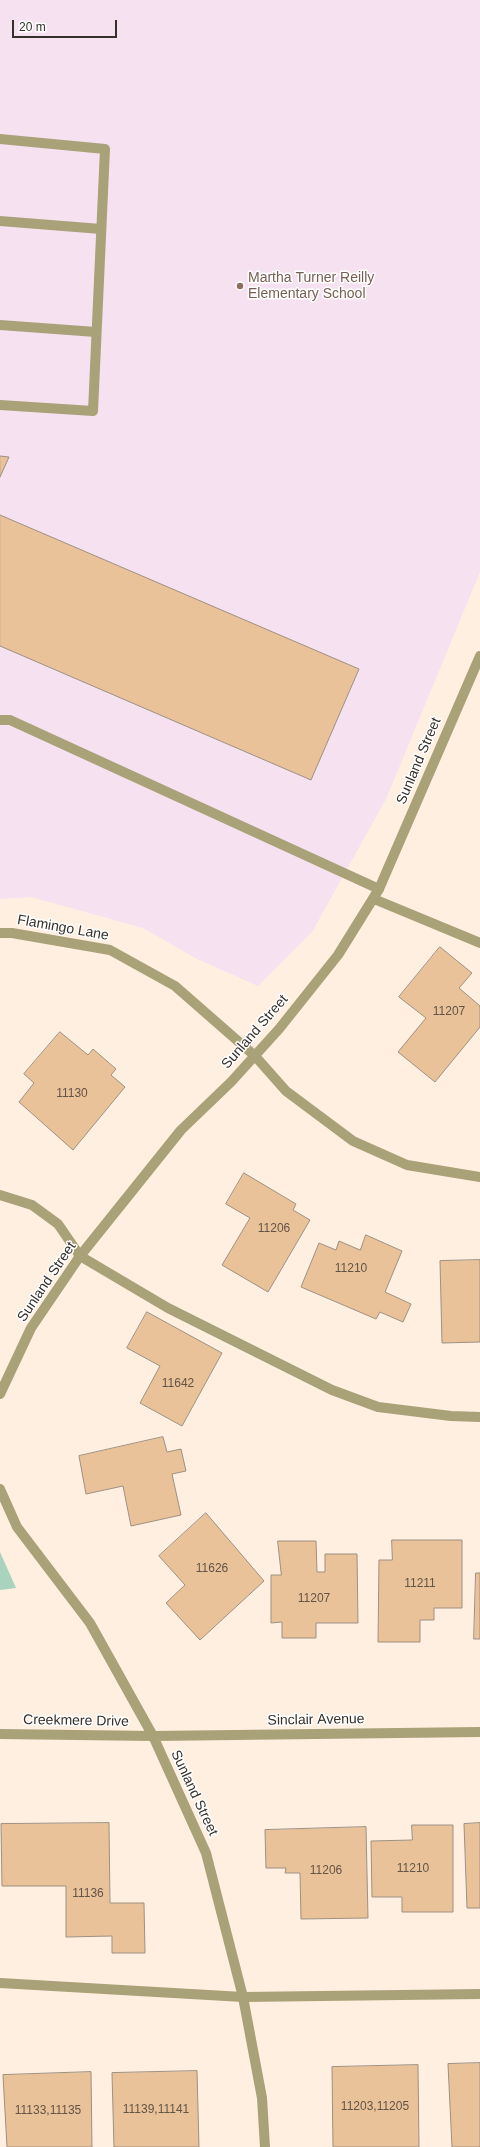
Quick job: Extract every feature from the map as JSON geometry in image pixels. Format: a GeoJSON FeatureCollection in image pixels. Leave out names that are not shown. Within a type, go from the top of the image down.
{"type":"FeatureCollection","features":[{"type":"Feature","properties":{"kind":"street"},"geometry":{"type":"LineString","coordinates":[[0,139],[105,149],[93,412],[0,405]]}},
{"type":"Feature","properties":{"kind":"street"},"geometry":{"type":"LineString","coordinates":[[0,221],[101,229]]}},
{"type":"Feature","properties":{"kind":"street"},"geometry":{"type":"LineString","coordinates":[[0,325],[96,332]]}},
{"type":"Feature","properties":{"kind":"street","name":"Sunland Street"},"geometry":{"type":"LineString","coordinates":[[0,1394],[31,1328],[80,1256],[181,1130],[255,1056],[338,955],[379,889],[480,656]]}},
{"type":"Feature","properties":{"kind":"street"},"geometry":{"type":"LineString","coordinates":[[0,720],[10,720],[379,889]]}},
{"type":"Feature","properties":{"kind":"street"},"geometry":{"type":"LineString","coordinates":[[374,899],[480,943]]}},
{"type":"Feature","properties":{"kind":"street","name":"Flamingo Lane"},"geometry":{"type":"LineString","coordinates":[[0,933],[12,933],[110,950],[175,986],[255,1056],[286,1091],[353,1141],[407,1165],[480,1177]]}},
{"type":"Feature","properties":{"kind":"street"},"geometry":{"type":"LineString","coordinates":[[0,1195],[32,1205],[58,1224],[80,1256],[168,1308],[332,1390],[378,1407],[451,1416],[480,1417]]}},
{"type":"Feature","properties":{"kind":"street","name":"Sunland Street"},"geometry":{"type":"LineString","coordinates":[[0,1489],[17,1527],[90,1623],[153,1736],[206,1853],[244,1997],[262,2098],[265,2147]]}},
{"type":"Feature","properties":{"kind":"street","name":"Sinclair Avenue"},"geometry":{"type":"LineString","coordinates":[[153,1736],[480,1732]]}},
{"type":"Feature","properties":{"kind":"street","name":"Creekmere Drive"},"geometry":{"type":"LineString","coordinates":[[0,1734],[153,1736]]}},
{"type":"Feature","properties":{"kind":"street"},"geometry":{"type":"LineString","coordinates":[[0,1983],[244,1997],[480,1994]]}},
{"type":"Feature","properties":{"kind":"shaded area","name":"Martha Turner Reilly Elementary School"},"geometry":{"type":"Polygon","coordinates":[[[0,0],[480,0],[480,572],[386,799],[312,932],[258,986],[197,959],[143,928],[31,897],[0,899],[0,0]]]}},
{"type":"Feature","properties":{"kind":"green space"},"geometry":{"type":"Polygon","coordinates":[[[0,1552],[16,1588],[0,1590],[0,1552]]]}},
{"type":"Feature","properties":{"kind":"building"},"geometry":{"type":"Polygon","coordinates":[[[0,456],[9,457],[0,477],[0,456]]]}},
{"type":"Feature","properties":{"kind":"building"},"geometry":{"type":"Polygon","coordinates":[[[0,515],[359,669],[311,780],[0,646],[0,515]]]}},
{"type":"Feature","properties":{"kind":"building"},"geometry":{"type":"Polygon","coordinates":[[[440,947],[472,973],[459,988],[480,1006],[480,1027],[435,1082],[398,1052],[426,1018],[399,997],[440,947]]]}},
{"type":"Feature","properties":{"kind":"building"},"geometry":{"type":"Polygon","coordinates":[[[60,1032],[88,1055],[93,1049],[116,1069],[111,1075],[125,1087],[73,1150],[19,1102],[34,1083],[24,1074],[60,1032]]]}},
{"type":"Feature","properties":{"kind":"building"},"geometry":{"type":"Polygon","coordinates":[[[244,1173],[296,1204],[293,1210],[310,1220],[268,1292],[222,1265],[250,1218],[226,1204],[244,1173]]]}},
{"type":"Feature","properties":{"kind":"building"},"geometry":{"type":"Polygon","coordinates":[[[366,1235],[402,1251],[385,1292],[411,1304],[403,1322],[380,1312],[376,1319],[301,1287],[319,1243],[336,1250],[339,1241],[360,1250],[366,1235]]]}},
{"type":"Feature","properties":{"kind":"building"},"geometry":{"type":"Polygon","coordinates":[[[480,1260],[480,1342],[442,1343],[440,1261],[480,1260]]]}},
{"type":"Feature","properties":{"kind":"building"},"geometry":{"type":"Polygon","coordinates":[[[147,1312],[222,1353],[182,1426],[140,1403],[160,1366],[127,1348],[147,1312]]]}},
{"type":"Feature","properties":{"kind":"building"},"geometry":{"type":"Polygon","coordinates":[[[163,1437],[167,1452],[181,1449],[186,1471],[172,1474],[181,1515],[131,1526],[123,1486],[86,1494],[79,1456],[163,1437]]]}},
{"type":"Feature","properties":{"kind":"building"},"geometry":{"type":"Polygon","coordinates":[[[206,1513],[264,1581],[200,1640],[166,1603],[185,1585],[159,1556],[206,1513]]]}},
{"type":"Feature","properties":{"kind":"building"},"geometry":{"type":"Polygon","coordinates":[[[392,1540],[462,1540],[462,1608],[434,1608],[434,1620],[420,1620],[420,1642],[378,1642],[379,1560],[392,1560],[392,1540]]]}},
{"type":"Feature","properties":{"kind":"building"},"geometry":{"type":"Polygon","coordinates":[[[278,1541],[316,1541],[317,1572],[325,1572],[325,1554],[357,1554],[358,1623],[316,1623],[316,1638],[282,1638],[282,1622],[271,1623],[271,1575],[281,1575],[278,1541]]]}},
{"type":"Feature","properties":{"kind":"building"},"geometry":{"type":"Polygon","coordinates":[[[476,1573],[480,1573],[480,1639],[474,1639],[476,1573]]]}},
{"type":"Feature","properties":{"kind":"building"},"geometry":{"type":"Polygon","coordinates":[[[109,1823],[110,1903],[144,1903],[145,1953],[112,1953],[112,1936],[66,1937],[66,1886],[2,1886],[1,1824],[109,1823]]]}},
{"type":"Feature","properties":{"kind":"building"},"geometry":{"type":"Polygon","coordinates":[[[480,1823],[480,1908],[467,1908],[464,1824],[480,1823]]]}},
{"type":"Feature","properties":{"kind":"building"},"geometry":{"type":"Polygon","coordinates":[[[412,1825],[453,1825],[453,1912],[402,1912],[402,1897],[372,1897],[371,1841],[412,1840],[412,1825]]]}},
{"type":"Feature","properties":{"kind":"building"},"geometry":{"type":"Polygon","coordinates":[[[366,1827],[368,1918],[301,1919],[300,1873],[285,1873],[286,1868],[266,1868],[265,1830],[366,1827]]]}},
{"type":"Feature","properties":{"kind":"building"},"geometry":{"type":"Polygon","coordinates":[[[480,2063],[480,2147],[452,2147],[448,2064],[480,2063]]]}},
{"type":"Feature","properties":{"kind":"building"},"geometry":{"type":"Polygon","coordinates":[[[418,2065],[419,2147],[333,2147],[332,2067],[418,2065]]]}},
{"type":"Feature","properties":{"kind":"building"},"geometry":{"type":"Polygon","coordinates":[[[197,2071],[199,2147],[114,2147],[112,2073],[197,2071]]]}},
{"type":"Feature","properties":{"kind":"building"},"geometry":{"type":"Polygon","coordinates":[[[91,2072],[92,2147],[7,2147],[3,2075],[91,2072]]]}},
{"type":"Feature","properties":{"kind":"place","name":"Martha Turner Reilly Elementary School"},"geometry":{"type":"Point","coordinates":[240,286]}}]}
